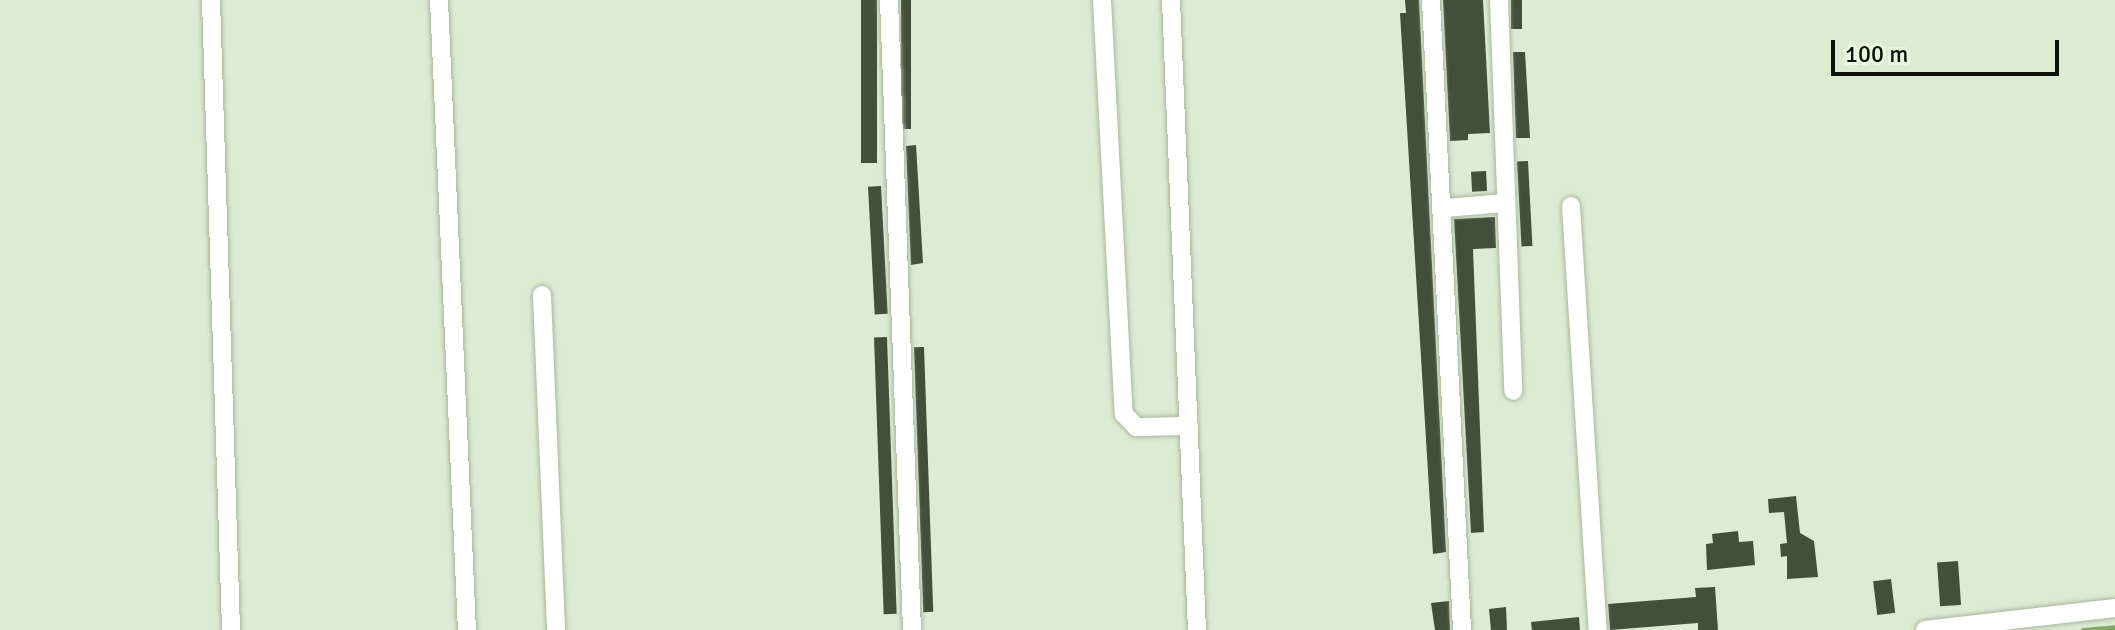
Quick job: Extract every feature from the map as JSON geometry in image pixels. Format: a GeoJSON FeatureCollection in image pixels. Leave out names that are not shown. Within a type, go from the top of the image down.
{"type":"FeatureCollection","features":[{"type":"Feature","properties":{"kind":"street"},"geometry":{"type":"LineString","coordinates":[[211,0],[231,630]]}},
{"type":"Feature","properties":{"kind":"street"},"geometry":{"type":"LineString","coordinates":[[439,0],[467,630]]}},
{"type":"Feature","properties":{"kind":"street"},"geometry":{"type":"LineString","coordinates":[[889,0],[912,630]]}},
{"type":"Feature","properties":{"kind":"street"},"geometry":{"type":"LineString","coordinates":[[1102,0],[1124,414],[1136,427],[1189,426]]}},
{"type":"Feature","properties":{"kind":"street"},"geometry":{"type":"LineString","coordinates":[[1171,0],[1197,630]]}},
{"type":"Feature","properties":{"kind":"street"},"geometry":{"type":"LineString","coordinates":[[1431,0],[1444,208],[1462,630]]}},
{"type":"Feature","properties":{"kind":"street"},"geometry":{"type":"LineString","coordinates":[[1499,0],[1513,391]]}},
{"type":"Feature","properties":{"kind":"street"},"geometry":{"type":"LineString","coordinates":[[1444,208],[1506,203]]}},
{"type":"Feature","properties":{"kind":"street"},"geometry":{"type":"LineString","coordinates":[[1571,206],[1598,630]]}},
{"type":"Feature","properties":{"kind":"street"},"geometry":{"type":"LineString","coordinates":[[542,295],[556,630]]}},
{"type":"Feature","properties":{"kind":"street"},"geometry":{"type":"LineString","coordinates":[[1925,630],[2115,608]]}},
{"type":"Feature","properties":{"kind":"building"},"geometry":{"type":"Polygon","coordinates":[[[861,0],[877,0],[877,163],[861,163],[861,0]]]}},
{"type":"Feature","properties":{"kind":"building"},"geometry":{"type":"Polygon","coordinates":[[[901,0],[911,0],[911,129],[901,129],[901,0]]]}},
{"type":"Feature","properties":{"kind":"building"},"geometry":{"type":"Polygon","coordinates":[[[1405,0],[1419,0],[1446,552],[1433,554],[1400,13],[1406,13],[1405,0]]]}},
{"type":"Feature","properties":{"kind":"building"},"geometry":{"type":"Polygon","coordinates":[[[1443,0],[1483,0],[1490,133],[1468,134],[1468,140],[1450,141],[1443,0]]]}},
{"type":"Feature","properties":{"kind":"building"},"geometry":{"type":"Polygon","coordinates":[[[1511,0],[1522,0],[1522,29],[1511,29],[1511,0]]]}},
{"type":"Feature","properties":{"kind":"building"},"geometry":{"type":"Polygon","coordinates":[[[1513,52],[1525,52],[1530,138],[1516,138],[1513,52]]]}},
{"type":"Feature","properties":{"kind":"building"},"geometry":{"type":"Polygon","coordinates":[[[916,145],[923,263],[911,265],[906,146],[916,145]]]}},
{"type":"Feature","properties":{"kind":"building"},"geometry":{"type":"Polygon","coordinates":[[[1528,161],[1532,246],[1521,246],[1517,162],[1528,161]]]}},
{"type":"Feature","properties":{"kind":"building"},"geometry":{"type":"Polygon","coordinates":[[[1486,171],[1487,191],[1472,192],[1471,172],[1486,171]]]}},
{"type":"Feature","properties":{"kind":"building"},"geometry":{"type":"Polygon","coordinates":[[[881,186],[888,314],[875,315],[868,187],[881,186]]]}},
{"type":"Feature","properties":{"kind":"building"},"geometry":{"type":"Polygon","coordinates":[[[1495,217],[1496,248],[1473,249],[1484,532],[1471,533],[1454,219],[1495,217]]]}},
{"type":"Feature","properties":{"kind":"building"},"geometry":{"type":"Polygon","coordinates":[[[874,337],[887,337],[897,614],[884,614],[874,337]]]}},
{"type":"Feature","properties":{"kind":"building"},"geometry":{"type":"Polygon","coordinates":[[[914,347],[924,347],[933,612],[923,612],[914,347]]]}},
{"type":"Feature","properties":{"kind":"building"},"geometry":{"type":"Polygon","coordinates":[[[1796,496],[1800,533],[1814,541],[1818,577],[1787,579],[1787,556],[1781,557],[1780,544],[1787,543],[1784,512],[1769,513],[1768,499],[1796,496]]]}},
{"type":"Feature","properties":{"kind":"building"},"geometry":{"type":"Polygon","coordinates":[[[1738,531],[1739,542],[1753,541],[1755,565],[1707,570],[1706,544],[1713,543],[1712,534],[1738,531]]]}},
{"type":"Feature","properties":{"kind":"building"},"geometry":{"type":"Polygon","coordinates":[[[1958,561],[1961,605],[1940,606],[1937,562],[1958,561]]]}},
{"type":"Feature","properties":{"kind":"building"},"geometry":{"type":"Polygon","coordinates":[[[1891,579],[1895,613],[1877,615],[1873,581],[1891,579]]]}},
{"type":"Feature","properties":{"kind":"building"},"geometry":{"type":"Polygon","coordinates":[[[1715,587],[1718,630],[1698,630],[1698,623],[1610,630],[1608,604],[1696,597],[1695,588],[1715,587]]]}},
{"type":"Feature","properties":{"kind":"building"},"geometry":{"type":"Polygon","coordinates":[[[1449,601],[1450,630],[1435,630],[1431,603],[1449,601]]]}},
{"type":"Feature","properties":{"kind":"building"},"geometry":{"type":"Polygon","coordinates":[[[1506,607],[1507,630],[1491,630],[1489,609],[1506,607]]]}},
{"type":"Feature","properties":{"kind":"building"},"geometry":{"type":"Polygon","coordinates":[[[1579,617],[1580,630],[1532,630],[1531,622],[1579,617]]]}},
{"type":"Feature","properties":{"kind":"waterway"},"geometry":{"type":"LineString","coordinates":[[2083,630],[2115,627]]}}]}
